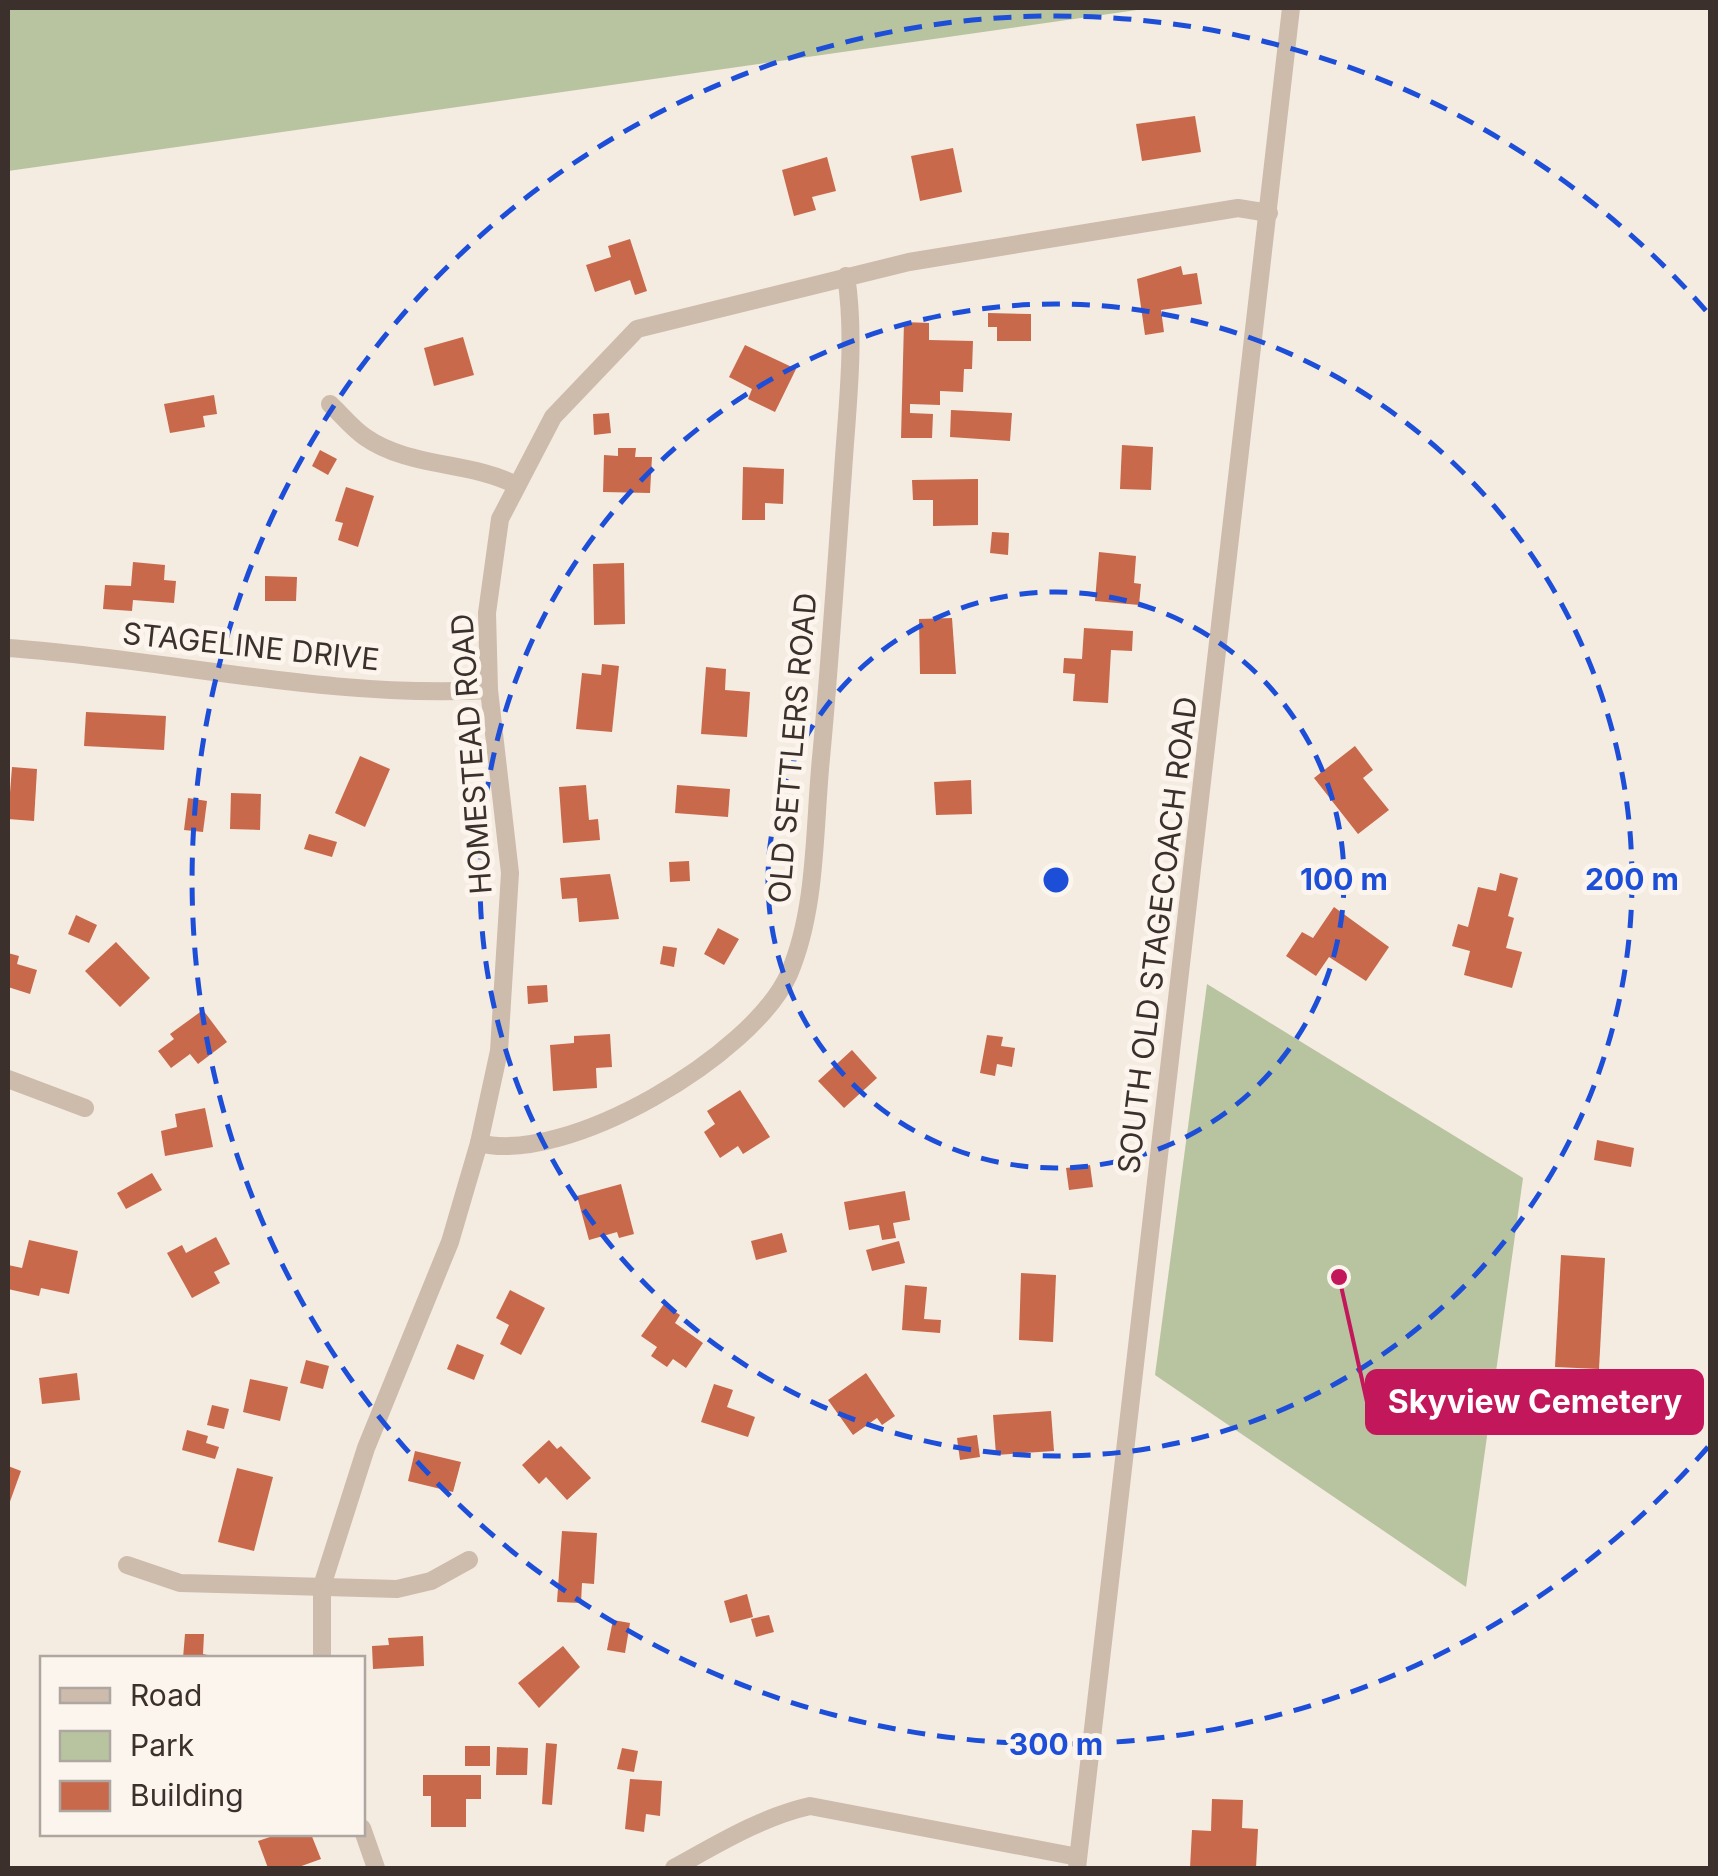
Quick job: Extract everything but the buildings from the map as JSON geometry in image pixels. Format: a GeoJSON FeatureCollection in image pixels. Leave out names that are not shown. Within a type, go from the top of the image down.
{"type":"FeatureCollection","features":[{"type":"Feature","properties":{"kind":"street","name":"SOUTH OLD STAGECOACH ROAD"},"geometry":{"type":"LineString","coordinates":[[1078,1863],[1292,8]]}},
{"type":"Feature","properties":{"kind":"street","name":"HOMESTEAD ROAD"},"geometry":{"type":"LineString","coordinates":[[322,1656],[322,1586],[366,1448],[450,1242],[479,1144],[499,1051],[510,874],[490,690],[486,612],[500,519],[553,417],[637,330],[846,276],[1158,219],[1238,208],[1270,213]]}},
{"type":"Feature","properties":{"kind":"street","name":"OLD SETTLERS ROAD"},"geometry":{"type":"LineString","coordinates":[[479,1144],[525,1148],[637,1110],[744,1031],[788,976],[808,904],[834,617],[850,360],[846,276]]}},
{"type":"Feature","properties":{"kind":"street"},"geometry":{"type":"LineString","coordinates":[[330,404],[366,438],[416,458],[499,476],[516,485]]}},
{"type":"Feature","properties":{"kind":"street","name":"STAGELINE DRIVE"},"geometry":{"type":"LineString","coordinates":[[8,648],[83,654],[227,677],[436,693],[490,690]]}},
{"type":"Feature","properties":{"kind":"street"},"geometry":{"type":"LineString","coordinates":[[8,1079],[85,1108]]}},
{"type":"Feature","properties":{"kind":"street"},"geometry":{"type":"LineString","coordinates":[[127,1565],[180,1583],[397,1588],[431,1581],[469,1560]]}},
{"type":"Feature","properties":{"kind":"street"},"geometry":{"type":"LineString","coordinates":[[674,1868],[710,1846],[786,1811],[810,1806],[1078,1863]]}},
{"type":"Feature","properties":{"kind":"street"},"geometry":{"type":"LineString","coordinates":[[365,1836],[376,1868]]}},
{"type":"Feature","properties":{"kind":"green space"},"geometry":{"type":"Polygon","coordinates":[[[8,8],[1151,8],[8,171],[8,8]]]}},
{"type":"Feature","properties":{"kind":"green space"},"geometry":{"type":"Polygon","coordinates":[[[1207,984],[1523,1178],[1466,1587],[1155,1375],[1207,984]]]}},
{"type":"Feature","properties":{"kind":"place","name":"Skyview Cemetery"},"geometry":{"type":"Point","coordinates":[1339,1277]}}]}
